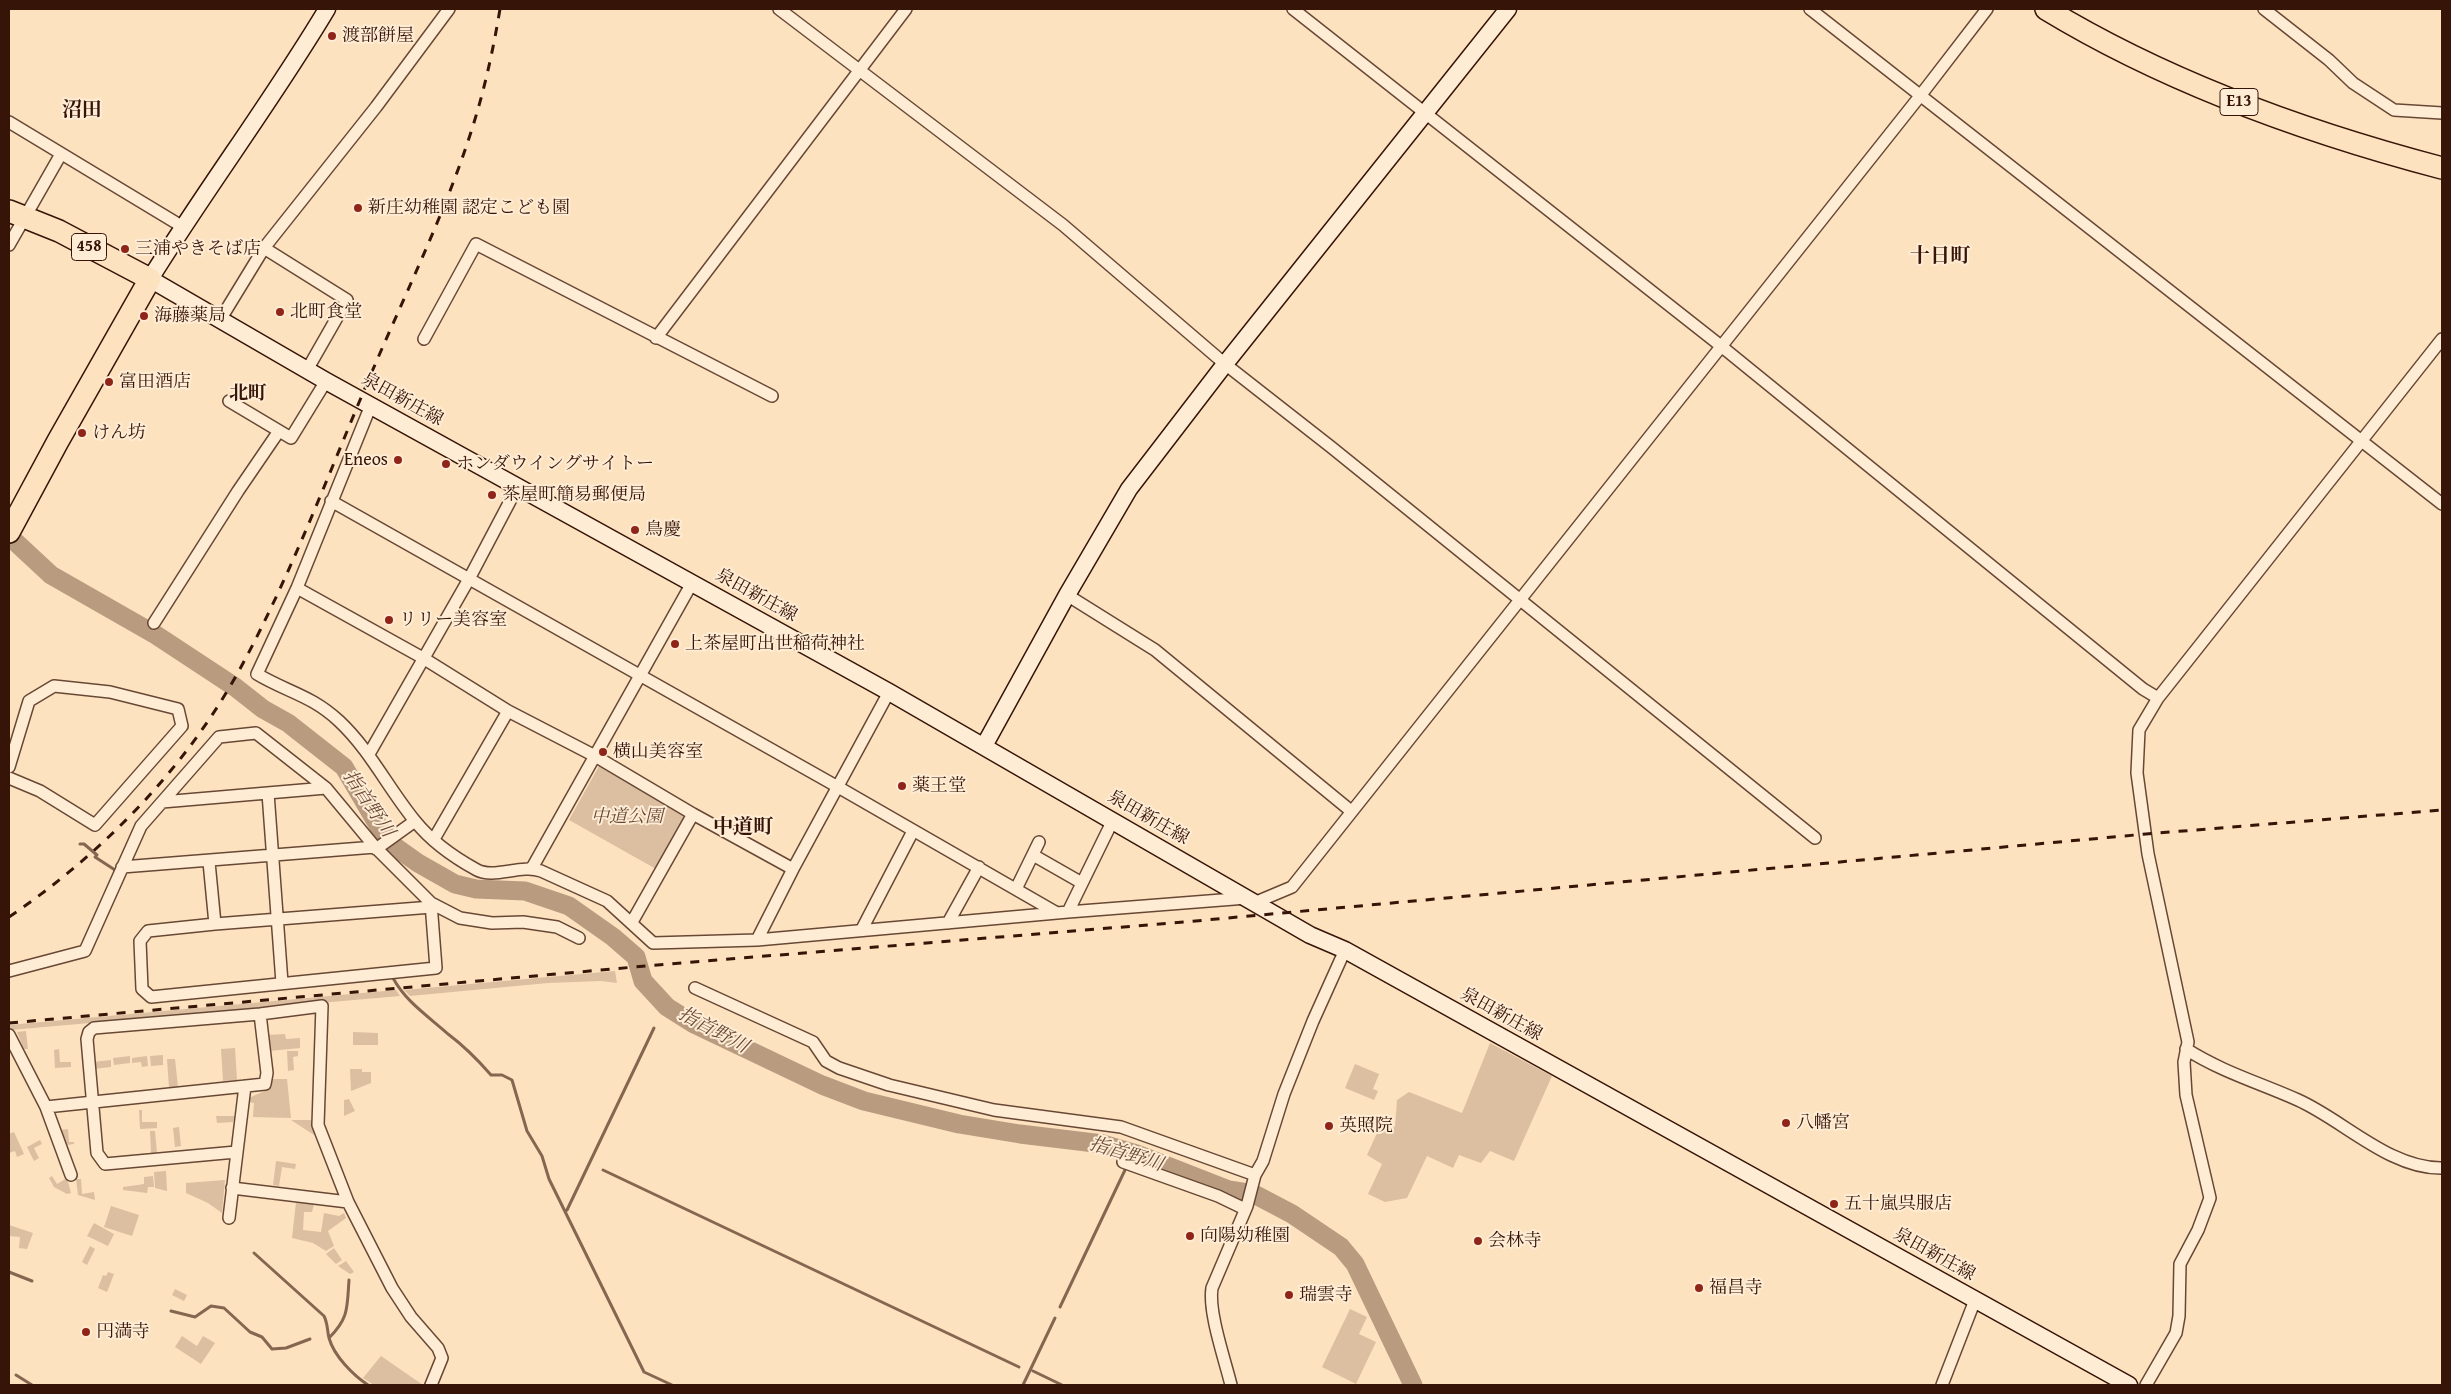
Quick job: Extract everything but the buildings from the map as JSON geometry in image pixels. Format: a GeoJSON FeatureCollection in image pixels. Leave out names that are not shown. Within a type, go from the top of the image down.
{"type":"FeatureCollection","features":[{"type":"Feature","properties":{"kind":"highway","name":"E13"},"geometry":{"type":"LineString","coordinates":[[2046,9],[2186,81],[2319,133],[2442,168]]}},
{"type":"Feature","properties":{"kind":"highway","name":"458"},"geometry":{"type":"LineString","coordinates":[[17,214],[59,231],[150,279]]}},
{"type":"Feature","properties":{"kind":"highway"},"geometry":{"type":"LineString","coordinates":[[11,528],[150,279]]}},
{"type":"Feature","properties":{"kind":"main road"},"geometry":{"type":"LineString","coordinates":[[150,279],[183,227],[282,83],[327,9]]}},
{"type":"Feature","properties":{"kind":"main road"},"geometry":{"type":"LineString","coordinates":[[984,746],[1067,595],[1129,488],[1225,364],[1508,9]]}},
{"type":"Feature","properties":{"kind":"main road","name":"泉田新庄線"},"geometry":{"type":"LineString","coordinates":[[150,279],[326,381],[889,692],[1310,935],[1345,950],[2129,1385]]}},
{"type":"Feature","properties":{"kind":"street"},"geometry":{"type":"LineString","coordinates":[[220,320],[264,248],[376,107],[449,9]]}},
{"type":"Feature","properties":{"kind":"street"},"geometry":{"type":"LineString","coordinates":[[779,9],[857,70],[1064,225],[1225,364],[1815,838]]}},
{"type":"Feature","properties":{"kind":"street"},"geometry":{"type":"LineString","coordinates":[[656,338],[857,70],[906,9]]}},
{"type":"Feature","properties":{"kind":"street"},"geometry":{"type":"LineString","coordinates":[[1294,9],[1721,346],[2143,689],[2158,698]]}},
{"type":"Feature","properties":{"kind":"street"},"geometry":{"type":"LineString","coordinates":[[1810,9],[2442,504]]}},
{"type":"Feature","properties":{"kind":"street"},"geometry":{"type":"LineString","coordinates":[[371,405],[297,588],[257,674],[319,703],[345,727],[369,754],[415,821],[448,852],[479,871],[487,873],[532,868],[596,895],[632,922],[647,939],[654,943],[756,940],[1062,912],[1250,900],[1292,887],[1987,9]]}},
{"type":"Feature","properties":{"kind":"street"},"geometry":{"type":"LineString","coordinates":[[2264,9],[2329,60],[2354,83],[2394,110],[2442,114]]}},
{"type":"Feature","properties":{"kind":"street"},"geometry":{"type":"LineString","coordinates":[[9,122],[183,227]]}},
{"type":"Feature","properties":{"kind":"street"},"geometry":{"type":"LineString","coordinates":[[9,245],[17,214],[61,154]]}},
{"type":"Feature","properties":{"kind":"street"},"geometry":{"type":"LineString","coordinates":[[424,340],[476,244],[772,396]]}},
{"type":"Feature","properties":{"kind":"street"},"geometry":{"type":"LineString","coordinates":[[264,248],[347,300],[307,370]]}},
{"type":"Feature","properties":{"kind":"street"},"geometry":{"type":"LineString","coordinates":[[2146,1385],[2176,1333],[2179,1316],[2180,1264],[2198,1230],[2210,1198],[2186,1096],[2184,1062],[2188,1042],[2148,854],[2137,773],[2139,730],[2158,698],[2442,339]]}},
{"type":"Feature","properties":{"kind":"street"},"geometry":{"type":"LineString","coordinates":[[229,401],[291,438],[326,381]]}},
{"type":"Feature","properties":{"kind":"street"},"geometry":{"type":"LineString","coordinates":[[154,623],[232,499],[279,431]]}},
{"type":"Feature","properties":{"kind":"street"},"geometry":{"type":"LineString","coordinates":[[369,754],[469,579],[518,486]]}},
{"type":"Feature","properties":{"kind":"street"},"geometry":{"type":"LineString","coordinates":[[331,501],[1016,889],[1062,912]]}},
{"type":"Feature","properties":{"kind":"street"},"geometry":{"type":"LineString","coordinates":[[532,868],[692,583]]}},
{"type":"Feature","properties":{"kind":"street"},"geometry":{"type":"LineString","coordinates":[[297,588],[423,658],[508,711],[595,756],[693,814],[793,869]]}},
{"type":"Feature","properties":{"kind":"street"},"geometry":{"type":"LineString","coordinates":[[1067,595],[1155,650],[1352,811]]}},
{"type":"Feature","properties":{"kind":"street"},"geometry":{"type":"LineString","coordinates":[[9,767],[28,701],[54,686],[110,692],[178,709],[182,726],[95,825],[40,791],[9,778]]}},
{"type":"Feature","properties":{"kind":"street"},"geometry":{"type":"LineString","coordinates":[[756,940],[889,692]]}},
{"type":"Feature","properties":{"kind":"street"},"geometry":{"type":"LineString","coordinates":[[434,839],[508,711]]}},
{"type":"Feature","properties":{"kind":"street"},"geometry":{"type":"LineString","coordinates":[[9,971],[85,951],[141,826],[219,737],[256,733],[326,788],[375,848],[431,905],[460,918],[492,923],[523,922],[557,927],[579,938]]}},
{"type":"Feature","properties":{"kind":"street"},"geometry":{"type":"LineString","coordinates":[[162,802],[326,788]]}},
{"type":"Feature","properties":{"kind":"street"},"geometry":{"type":"LineString","coordinates":[[268,793],[282,982]]}},
{"type":"Feature","properties":{"kind":"street"},"geometry":{"type":"LineString","coordinates":[[632,922],[693,814]]}},
{"type":"Feature","properties":{"kind":"street"},"geometry":{"type":"LineString","coordinates":[[1062,912],[1082,883],[1113,820]]}},
{"type":"Feature","properties":{"kind":"street"},"geometry":{"type":"LineString","coordinates":[[122,867],[209,862],[272,855],[375,848],[415,821]]}},
{"type":"Feature","properties":{"kind":"street"},"geometry":{"type":"LineString","coordinates":[[862,929],[913,830]]}},
{"type":"Feature","properties":{"kind":"street"},"geometry":{"type":"LineString","coordinates":[[1016,889],[1039,842]]}},
{"type":"Feature","properties":{"kind":"street"},"geometry":{"type":"LineString","coordinates":[[1033,855],[1082,883]]}},
{"type":"Feature","properties":{"kind":"street"},"geometry":{"type":"LineString","coordinates":[[209,862],[215,924]]}},
{"type":"Feature","properties":{"kind":"street"},"geometry":{"type":"LineString","coordinates":[[948,923],[979,868]]}},
{"type":"Feature","properties":{"kind":"street"},"geometry":{"type":"LineString","coordinates":[[431,905],[436,968],[282,982],[151,997],[142,989],[140,941],[148,930],[431,905]]}},
{"type":"Feature","properties":{"kind":"street"},"geometry":{"type":"LineString","coordinates":[[1231,1385],[1210,1295],[1246,1208],[1255,1175],[1263,1161],[1284,1094],[1298,1058],[1345,950]]}},
{"type":"Feature","properties":{"kind":"street"},"geometry":{"type":"LineString","coordinates":[[696,988],[813,1042],[826,1061],[890,1085],[994,1110],[1121,1127],[1255,1175]]}},
{"type":"Feature","properties":{"kind":"street"},"geometry":{"type":"LineString","coordinates":[[236,1152],[105,1164],[96,1154],[87,1039],[89,1032],[94,1028],[260,1014],[322,1006],[318,1125],[348,1202],[392,1288],[411,1317],[438,1348],[442,1358],[431,1385]]}},
{"type":"Feature","properties":{"kind":"street"},"geometry":{"type":"LineString","coordinates":[[46,1107],[265,1084],[266,1073],[260,1014]]}},
{"type":"Feature","properties":{"kind":"street"},"geometry":{"type":"LineString","coordinates":[[9,1035],[46,1107],[71,1175]]}},
{"type":"Feature","properties":{"kind":"street"},"geometry":{"type":"LineString","coordinates":[[2186,1049],[2211,1065],[2299,1100],[2403,1161],[2442,1168]]}},
{"type":"Feature","properties":{"kind":"street"},"geometry":{"type":"LineString","coordinates":[[229,1218],[245,1086]]}},
{"type":"Feature","properties":{"kind":"street"},"geometry":{"type":"LineString","coordinates":[[1123,1162],[1246,1208]]}},
{"type":"Feature","properties":{"kind":"street"},"geometry":{"type":"LineString","coordinates":[[232,1188],[348,1202]]}},
{"type":"Feature","properties":{"kind":"street"},"geometry":{"type":"LineString","coordinates":[[1942,1385],[1975,1300]]}},
{"type":"Feature","properties":{"kind":"green space","name":"中道公園"},"geometry":{"type":"Polygon","coordinates":[[[599,766],[686,815],[656,869],[569,820],[599,766]]]}},
{"type":"Feature","properties":{"kind":"green space"},"geometry":{"type":"Polygon","coordinates":[[[615,971],[617,983],[601,981],[548,983],[410,996],[404,990],[615,971]]]}},
{"type":"Feature","properties":{"kind":"green space"},"geometry":{"type":"Polygon","coordinates":[[[396,990],[400,996],[10,1030],[9,1025],[396,990]]]}},
{"type":"Feature","properties":{"kind":"green space"},"geometry":{"type":"Polygon","coordinates":[[[26,1031],[28,1049],[24,1049],[17,1032],[26,1031]]]}},
{"type":"Feature","properties":{"kind":"green space"},"geometry":{"type":"Polygon","coordinates":[[[353,1032],[378,1033],[378,1045],[353,1045],[353,1032]]]}},
{"type":"Feature","properties":{"kind":"green space"},"geometry":{"type":"Polygon","coordinates":[[[285,1034],[286,1039],[300,1038],[300,1048],[269,1051],[267,1035],[285,1034]]]}},
{"type":"Feature","properties":{"kind":"green space"},"geometry":{"type":"Polygon","coordinates":[[[1490,1043],[1552,1076],[1514,1161],[1490,1151],[1481,1163],[1459,1155],[1453,1168],[1427,1156],[1407,1198],[1385,1202],[1368,1194],[1382,1164],[1367,1155],[1382,1122],[1395,1127],[1397,1100],[1409,1092],[1462,1113],[1490,1043]]]}},
{"type":"Feature","properties":{"kind":"green space"},"geometry":{"type":"Polygon","coordinates":[[[235,1048],[237,1080],[223,1081],[221,1049],[235,1048]]]}},
{"type":"Feature","properties":{"kind":"green space"},"geometry":{"type":"Polygon","coordinates":[[[59,1049],[60,1062],[71,1062],[71,1067],[55,1068],[54,1050],[59,1049]]]}},
{"type":"Feature","properties":{"kind":"green space"},"geometry":{"type":"Polygon","coordinates":[[[287,1051],[298,1051],[298,1056],[293,1057],[294,1070],[288,1071],[287,1051]]]}},
{"type":"Feature","properties":{"kind":"green space"},"geometry":{"type":"Polygon","coordinates":[[[163,1055],[163,1065],[151,1066],[150,1056],[163,1055]]]}},
{"type":"Feature","properties":{"kind":"green space"},"geometry":{"type":"Polygon","coordinates":[[[130,1056],[130,1063],[114,1065],[113,1058],[130,1056]]]}},
{"type":"Feature","properties":{"kind":"green space"},"geometry":{"type":"Polygon","coordinates":[[[147,1056],[148,1066],[142,1067],[141,1062],[132,1063],[132,1058],[147,1056]]]}},
{"type":"Feature","properties":{"kind":"green space"},"geometry":{"type":"Polygon","coordinates":[[[167,1059],[175,1059],[178,1087],[169,1088],[167,1059]]]}},
{"type":"Feature","properties":{"kind":"green space"},"geometry":{"type":"Polygon","coordinates":[[[111,1060],[111,1067],[93,1069],[92,1062],[111,1060]]]}},
{"type":"Feature","properties":{"kind":"green space"},"geometry":{"type":"Polygon","coordinates":[[[1355,1064],[1379,1074],[1373,1089],[1378,1091],[1374,1100],[1345,1088],[1355,1064]]]}},
{"type":"Feature","properties":{"kind":"green space"},"geometry":{"type":"Polygon","coordinates":[[[350,1069],[362,1069],[362,1072],[371,1072],[371,1083],[351,1091],[350,1069]]]}},
{"type":"Feature","properties":{"kind":"green space"},"geometry":{"type":"Polygon","coordinates":[[[272,1079],[287,1079],[291,1118],[253,1117],[254,1103],[246,1102],[272,1086],[272,1079]]]}},
{"type":"Feature","properties":{"kind":"green space"},"geometry":{"type":"Polygon","coordinates":[[[349,1099],[355,1111],[344,1116],[344,1100],[349,1099]]]}},
{"type":"Feature","properties":{"kind":"green space"},"geometry":{"type":"Polygon","coordinates":[[[139,1110],[142,1110],[142,1122],[157,1122],[157,1128],[140,1129],[139,1110]]]}},
{"type":"Feature","properties":{"kind":"green space"},"geometry":{"type":"Polygon","coordinates":[[[216,1116],[235,1116],[233,1122],[217,1123],[216,1116]]]}},
{"type":"Feature","properties":{"kind":"green space"},"geometry":{"type":"Polygon","coordinates":[[[291,1120],[313,1120],[314,1135],[291,1120]]]}},
{"type":"Feature","properties":{"kind":"green space"},"geometry":{"type":"Polygon","coordinates":[[[179,1127],[181,1146],[175,1147],[173,1128],[179,1127]]]}},
{"type":"Feature","properties":{"kind":"green space"},"geometry":{"type":"Polygon","coordinates":[[[68,1129],[69,1142],[74,1142],[74,1144],[67,1145],[60,1130],[68,1129]]]}},
{"type":"Feature","properties":{"kind":"green space"},"geometry":{"type":"Polygon","coordinates":[[[150,1131],[155,1131],[157,1153],[151,1153],[150,1131]]]}},
{"type":"Feature","properties":{"kind":"green space"},"geometry":{"type":"Polygon","coordinates":[[[14,1132],[24,1154],[17,1157],[15,1151],[9,1153],[9,1134],[14,1132]]]}},
{"type":"Feature","properties":{"kind":"green space"},"geometry":{"type":"Polygon","coordinates":[[[40,1140],[42,1144],[34,1148],[39,1158],[34,1161],[27,1147],[40,1140]]]}},
{"type":"Feature","properties":{"kind":"green space"},"geometry":{"type":"Polygon","coordinates":[[[276,1161],[296,1164],[295,1169],[282,1167],[279,1186],[273,1185],[276,1161]]]}},
{"type":"Feature","properties":{"kind":"green space"},"geometry":{"type":"Polygon","coordinates":[[[166,1171],[167,1191],[155,1188],[154,1172],[166,1171]]]}},
{"type":"Feature","properties":{"kind":"green space"},"geometry":{"type":"Polygon","coordinates":[[[52,1176],[57,1184],[67,1178],[71,1193],[67,1194],[54,1187],[49,1178],[52,1176]]]}},
{"type":"Feature","properties":{"kind":"green space"},"geometry":{"type":"Polygon","coordinates":[[[153,1176],[154,1187],[148,1187],[147,1193],[123,1190],[123,1187],[144,1184],[144,1177],[153,1176]]]}},
{"type":"Feature","properties":{"kind":"green space"},"geometry":{"type":"Polygon","coordinates":[[[76,1179],[81,1179],[82,1194],[94,1192],[95,1200],[78,1195],[76,1179]]]}},
{"type":"Feature","properties":{"kind":"green space"},"geometry":{"type":"Polygon","coordinates":[[[225,1180],[222,1213],[208,1203],[186,1193],[186,1183],[225,1180]]]}},
{"type":"Feature","properties":{"kind":"green space"},"geometry":{"type":"Polygon","coordinates":[[[296,1202],[314,1204],[312,1212],[304,1212],[303,1230],[321,1232],[324,1213],[339,1216],[344,1213],[346,1218],[328,1231],[334,1246],[326,1251],[313,1243],[292,1238],[296,1202]]]}},
{"type":"Feature","properties":{"kind":"green space"},"geometry":{"type":"Polygon","coordinates":[[[111,1206],[139,1215],[132,1236],[104,1227],[111,1206]]]}},
{"type":"Feature","properties":{"kind":"green space"},"geometry":{"type":"Polygon","coordinates":[[[94,1223],[114,1234],[108,1246],[87,1236],[94,1223]]]}},
{"type":"Feature","properties":{"kind":"green space"},"geometry":{"type":"Polygon","coordinates":[[[9,1225],[33,1233],[27,1249],[19,1248],[20,1237],[9,1236],[9,1225]]]}},
{"type":"Feature","properties":{"kind":"green space"},"geometry":{"type":"Polygon","coordinates":[[[90,1246],[95,1249],[87,1265],[82,1262],[90,1246]]]}},
{"type":"Feature","properties":{"kind":"green space"},"geometry":{"type":"Polygon","coordinates":[[[334,1248],[342,1260],[336,1264],[326,1254],[334,1248]]]}},
{"type":"Feature","properties":{"kind":"green space"},"geometry":{"type":"Polygon","coordinates":[[[346,1261],[354,1272],[350,1274],[338,1266],[346,1261]]]}},
{"type":"Feature","properties":{"kind":"green space"},"geometry":{"type":"Polygon","coordinates":[[[108,1272],[114,1274],[107,1292],[98,1288],[103,1275],[106,1276],[108,1272]]]}},
{"type":"Feature","properties":{"kind":"green space"},"geometry":{"type":"Polygon","coordinates":[[[175,1289],[187,1295],[184,1301],[172,1295],[175,1289]]]}},
{"type":"Feature","properties":{"kind":"green space"},"geometry":{"type":"Polygon","coordinates":[[[1350,1309],[1367,1317],[1359,1334],[1376,1342],[1356,1384],[1322,1367],[1350,1309]]]}},
{"type":"Feature","properties":{"kind":"green space"},"geometry":{"type":"Polygon","coordinates":[[[182,1336],[197,1346],[203,1336],[215,1343],[201,1364],[175,1347],[182,1336]]]}},
{"type":"Feature","properties":{"kind":"green space"},"geometry":{"type":"Polygon","coordinates":[[[381,1356],[423,1385],[374,1385],[363,1378],[381,1356]]]}},
{"type":"Feature","properties":{"kind":"waterway","name":"指首野川"},"geometry":{"type":"LineString","coordinates":[[9,536],[51,575],[156,635],[235,687],[263,709],[288,723],[344,767],[382,832],[394,846],[418,863],[455,884],[476,889],[525,891],[569,906],[613,937],[636,957],[643,981],[667,1007],[694,1024],[822,1085],[864,1101],[959,1124],[1020,1134],[1103,1144],[1137,1154],[1229,1190],[1254,1194],[1292,1214],[1341,1247],[1355,1264],[1413,1385]]}},
{"type":"Feature","properties":{"kind":"waterway"},"geometry":{"type":"LineString","coordinates":[[80,844],[84,844],[97,855],[95,857],[115,870]]}},
{"type":"Feature","properties":{"kind":"waterway"},"geometry":{"type":"LineString","coordinates":[[393,978],[411,1002],[465,1048],[491,1075],[502,1075],[512,1080],[527,1131],[542,1156],[549,1179],[644,1372],[672,1385]]}},
{"type":"Feature","properties":{"kind":"waterway"},"geometry":{"type":"LineString","coordinates":[[567,1210],[654,1028]]}},
{"type":"Feature","properties":{"kind":"waterway"},"geometry":{"type":"LineString","coordinates":[[603,1170],[1019,1367]]}},
{"type":"Feature","properties":{"kind":"waterway"},"geometry":{"type":"LineString","coordinates":[[1060,1307],[1125,1170]]}},
{"type":"Feature","properties":{"kind":"waterway"},"geometry":{"type":"LineString","coordinates":[[254,1253],[324,1316],[331,1345],[335,1352],[350,1370],[368,1385]]}},
{"type":"Feature","properties":{"kind":"waterway"},"geometry":{"type":"LineString","coordinates":[[9,1272],[32,1281]]}},
{"type":"Feature","properties":{"kind":"waterway"},"geometry":{"type":"LineString","coordinates":[[329,1338],[344,1318],[349,1280]]}},
{"type":"Feature","properties":{"kind":"waterway"},"geometry":{"type":"LineString","coordinates":[[171,1311],[195,1317],[211,1306],[224,1308],[250,1332],[262,1337],[272,1349],[286,1348],[310,1339]]}},
{"type":"Feature","properties":{"kind":"waterway"},"geometry":{"type":"LineString","coordinates":[[1023,1385],[1055,1318]]}},
{"type":"Feature","properties":{"kind":"waterway"},"geometry":{"type":"LineString","coordinates":[[1033,1371],[1062,1385]]}},
{"type":"Feature","properties":{"kind":"waterway"},"geometry":{"type":"LineString","coordinates":[[16,1375],[32,1385]]}},
{"type":"Feature","properties":{"kind":"railway"},"geometry":{"type":"LineString","coordinates":[[9,917],[77,865],[140,806],[195,739],[241,667],[295,556],[450,192],[480,102],[500,9]]}},
{"type":"Feature","properties":{"kind":"railway"},"geometry":{"type":"LineString","coordinates":[[9,1023],[668,964],[1184,922],[2146,834],[2442,810]]}},
{"type":"Feature","properties":{"kind":"place","name":"渡部餅屋"},"geometry":{"type":"Point","coordinates":[332,36]}},
{"type":"Feature","properties":{"kind":"place","name":"新庄幼稚園 認定こども園"},"geometry":{"type":"Point","coordinates":[358,208]}},
{"type":"Feature","properties":{"kind":"place","name":"三浦やきそば店"},"geometry":{"type":"Point","coordinates":[125,249]}},
{"type":"Feature","properties":{"kind":"place","name":"北町食堂"},"geometry":{"type":"Point","coordinates":[280,312]}},
{"type":"Feature","properties":{"kind":"place","name":"海藤薬局"},"geometry":{"type":"Point","coordinates":[144,316]}},
{"type":"Feature","properties":{"kind":"place","name":"富田酒店"},"geometry":{"type":"Point","coordinates":[109,382]}},
{"type":"Feature","properties":{"kind":"place","name":"けん坊"},"geometry":{"type":"Point","coordinates":[82,433]}},
{"type":"Feature","properties":{"kind":"place","name":"Eneos"},"geometry":{"type":"Point","coordinates":[398,460]}},
{"type":"Feature","properties":{"kind":"place","name":"ホンダウイングサイトー"},"geometry":{"type":"Point","coordinates":[446,464]}},
{"type":"Feature","properties":{"kind":"place","name":"茶屋町簡易郵便局"},"geometry":{"type":"Point","coordinates":[492,495]}},
{"type":"Feature","properties":{"kind":"place","name":"鳥慶"},"geometry":{"type":"Point","coordinates":[635,530]}},
{"type":"Feature","properties":{"kind":"place","name":"リリー美容室"},"geometry":{"type":"Point","coordinates":[389,620]}},
{"type":"Feature","properties":{"kind":"place","name":"上茶屋町出世稲荷神社"},"geometry":{"type":"Point","coordinates":[675,644]}},
{"type":"Feature","properties":{"kind":"place","name":"横山美容室"},"geometry":{"type":"Point","coordinates":[603,752]}},
{"type":"Feature","properties":{"kind":"place","name":"薬王堂"},"geometry":{"type":"Point","coordinates":[902,786]}},
{"type":"Feature","properties":{"kind":"place","name":"八幡宮"},"geometry":{"type":"Point","coordinates":[1786,1123]}},
{"type":"Feature","properties":{"kind":"place","name":"英照院"},"geometry":{"type":"Point","coordinates":[1329,1126]}},
{"type":"Feature","properties":{"kind":"place","name":"五十嵐呉服店"},"geometry":{"type":"Point","coordinates":[1834,1204]}},
{"type":"Feature","properties":{"kind":"place","name":"向陽幼稚園"},"geometry":{"type":"Point","coordinates":[1190,1236]}},
{"type":"Feature","properties":{"kind":"place","name":"会林寺"},"geometry":{"type":"Point","coordinates":[1478,1241]}},
{"type":"Feature","properties":{"kind":"place","name":"福昌寺"},"geometry":{"type":"Point","coordinates":[1699,1288]}},
{"type":"Feature","properties":{"kind":"place","name":"瑞雲寺"},"geometry":{"type":"Point","coordinates":[1289,1295]}},
{"type":"Feature","properties":{"kind":"place","name":"円満寺"},"geometry":{"type":"Point","coordinates":[86,1332]}},
{"type":"Feature","properties":{"kind":"district","name":"沼田"},"geometry":{"type":"Point","coordinates":[82,111]}},
{"type":"Feature","properties":{"kind":"district","name":"十日町"},"geometry":{"type":"Point","coordinates":[1940,257]}},
{"type":"Feature","properties":{"kind":"district","name":"北町"},"geometry":{"type":"Point","coordinates":[248,394]}},
{"type":"Feature","properties":{"kind":"district","name":"中道町"},"geometry":{"type":"Point","coordinates":[743,828]}}]}
